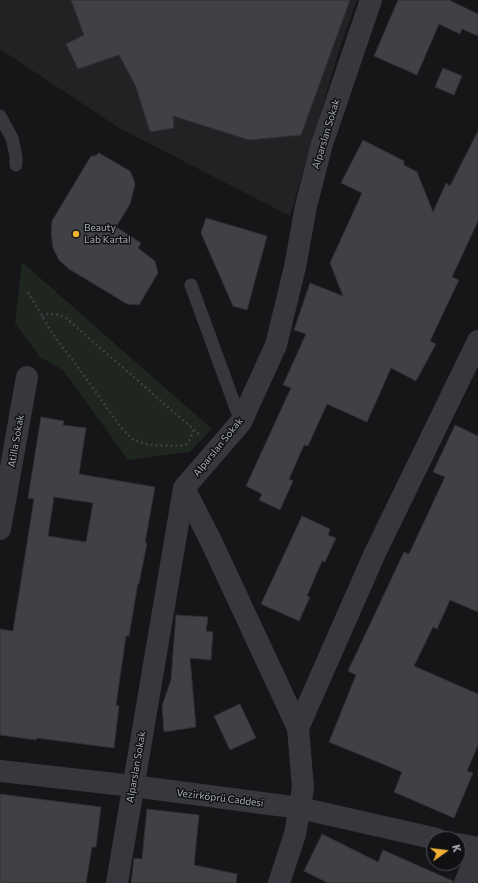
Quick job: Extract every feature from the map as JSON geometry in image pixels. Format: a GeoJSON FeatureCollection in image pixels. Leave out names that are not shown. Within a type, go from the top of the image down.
{"type":"FeatureCollection","features":[{"type":"Feature","properties":{"kind":"street","name":"Alparslan Sokak"},"geometry":{"type":"LineString","coordinates":[[116,883],[184,488],[241,422],[276,345],[295,267],[306,206],[322,144],[371,0]]}},
{"type":"Feature","properties":{"kind":"street"},"geometry":{"type":"LineString","coordinates":[[298,728],[375,553],[478,341]]}},
{"type":"Feature","properties":{"kind":"street","name":"Atilla Sokak"},"geometry":{"type":"LineString","coordinates":[[0,529],[27,377]]}},
{"type":"Feature","properties":{"kind":"street"},"geometry":{"type":"LineString","coordinates":[[184,488],[211,541],[298,728],[303,788],[295,834],[279,883]]}},
{"type":"Feature","properties":{"kind":"street","name":"Vezirköprü Caddesi"},"geometry":{"type":"LineString","coordinates":[[0,771],[133,786],[300,808],[426,837]]}},
{"type":"Feature","properties":{"kind":"street"},"geometry":{"type":"LineString","coordinates":[[466,846],[478,848]]}},
{"type":"Feature","properties":{"kind":"street"},"geometry":{"type":"LineString","coordinates":[[465,883],[478,852]]}},
{"type":"Feature","properties":{"kind":"lane"},"geometry":{"type":"LineString","coordinates":[[0,116],[12,138],[16,156],[16,165]]}},
{"type":"Feature","properties":{"kind":"lane"},"geometry":{"type":"LineString","coordinates":[[191,285],[241,422]]}},
{"type":"Feature","properties":{"kind":"path"},"geometry":{"type":"LineString","coordinates":[[28,292],[52,333],[119,425],[132,439],[149,445],[180,446],[190,441],[194,429]]}},
{"type":"Feature","properties":{"kind":"path"},"geometry":{"type":"LineString","coordinates":[[42,317],[47,314],[53,314],[66,318],[217,449]]}},
{"type":"Feature","properties":{"kind":"shaded area"},"geometry":{"type":"Polygon","coordinates":[[[0,0],[357,0],[339,50],[290,216],[119,128],[0,49],[0,0]]]}},
{"type":"Feature","properties":{"kind":"shaded area"},"geometry":{"type":"Polygon","coordinates":[[[22,262],[212,429],[189,452],[128,460],[63,370],[40,357],[15,323],[22,262]]]}},
{"type":"Feature","properties":{"kind":"building"},"geometry":{"type":"Polygon","coordinates":[[[71,0],[350,0],[301,135],[249,140],[173,116],[174,128],[150,132],[136,87],[119,55],[78,69],[66,44],[84,35],[71,0]]]}},
{"type":"Feature","properties":{"kind":"building"},"geometry":{"type":"Polygon","coordinates":[[[398,0],[449,0],[478,14],[478,36],[462,29],[460,34],[439,24],[417,75],[374,56],[398,0]]]}},
{"type":"Feature","properties":{"kind":"building"},"geometry":{"type":"Polygon","coordinates":[[[443,68],[462,76],[454,95],[435,87],[443,68]]]}},
{"type":"Feature","properties":{"kind":"building"},"geometry":{"type":"Polygon","coordinates":[[[478,131],[478,221],[452,277],[459,280],[430,341],[436,344],[416,381],[391,368],[367,422],[327,404],[308,446],[304,445],[289,479],[293,481],[280,510],[259,500],[262,494],[246,486],[291,388],[283,385],[306,334],[294,330],[310,283],[343,296],[330,263],[362,193],[341,183],[363,140],[404,161],[404,165],[417,172],[433,212],[446,183],[450,186],[478,131]]]}},
{"type":"Feature","properties":{"kind":"building"},"geometry":{"type":"Polygon","coordinates":[[[99,153],[130,171],[134,180],[135,185],[130,204],[116,227],[141,243],[138,248],[155,261],[158,273],[139,305],[127,304],[69,269],[59,260],[53,248],[51,233],[52,221],[91,156],[95,156],[99,153]]]}},
{"type":"Feature","properties":{"kind":"building"},"geometry":{"type":"Polygon","coordinates":[[[206,218],[267,236],[247,310],[233,306],[201,233],[206,218]]]}},
{"type":"Feature","properties":{"kind":"building"},"geometry":{"type":"Polygon","coordinates":[[[41,417],[64,421],[63,425],[86,428],[79,474],[155,487],[145,543],[147,543],[139,584],[138,583],[129,636],[126,636],[116,705],[119,706],[114,748],[37,738],[36,740],[0,735],[0,629],[13,631],[34,499],[28,498],[41,417]],[[54,497],[48,536],[86,542],[93,503],[54,497]]]}},
{"type":"Feature","properties":{"kind":"building"},"geometry":{"type":"Polygon","coordinates":[[[455,425],[478,436],[478,612],[450,600],[437,629],[433,627],[414,666],[478,694],[478,745],[467,771],[473,773],[454,818],[394,792],[402,772],[329,742],[356,675],[348,671],[404,552],[409,554],[445,477],[433,472],[455,425]]]}},
{"type":"Feature","properties":{"kind":"building"},"geometry":{"type":"Polygon","coordinates":[[[302,516],[330,529],[328,535],[336,538],[325,562],[322,561],[307,596],[310,597],[299,621],[261,604],[302,516]]]}},
{"type":"Feature","properties":{"kind":"building"},"geometry":{"type":"Polygon","coordinates":[[[176,615],[208,617],[206,631],[213,632],[211,660],[190,658],[196,727],[164,732],[162,706],[171,680],[176,615]]]}},
{"type":"Feature","properties":{"kind":"building"},"geometry":{"type":"Polygon","coordinates":[[[240,704],[256,738],[230,750],[214,716],[240,704]]]}},
{"type":"Feature","properties":{"kind":"building"},"geometry":{"type":"Polygon","coordinates":[[[0,794],[101,807],[96,847],[92,847],[86,883],[0,883],[0,794]]]}},
{"type":"Feature","properties":{"kind":"building"},"geometry":{"type":"Polygon","coordinates":[[[147,809],[199,815],[194,865],[237,874],[236,883],[131,883],[134,858],[142,859],[147,809]]]}},
{"type":"Feature","properties":{"kind":"building"},"geometry":{"type":"Polygon","coordinates":[[[322,834],[378,862],[383,850],[426,869],[426,871],[430,871],[453,881],[453,883],[328,883],[304,871],[322,834]]]}},
{"type":"Feature","properties":{"kind":"place","name":"Beauty Lab Kartal"},"geometry":{"type":"Point","coordinates":[76,234]}}]}
